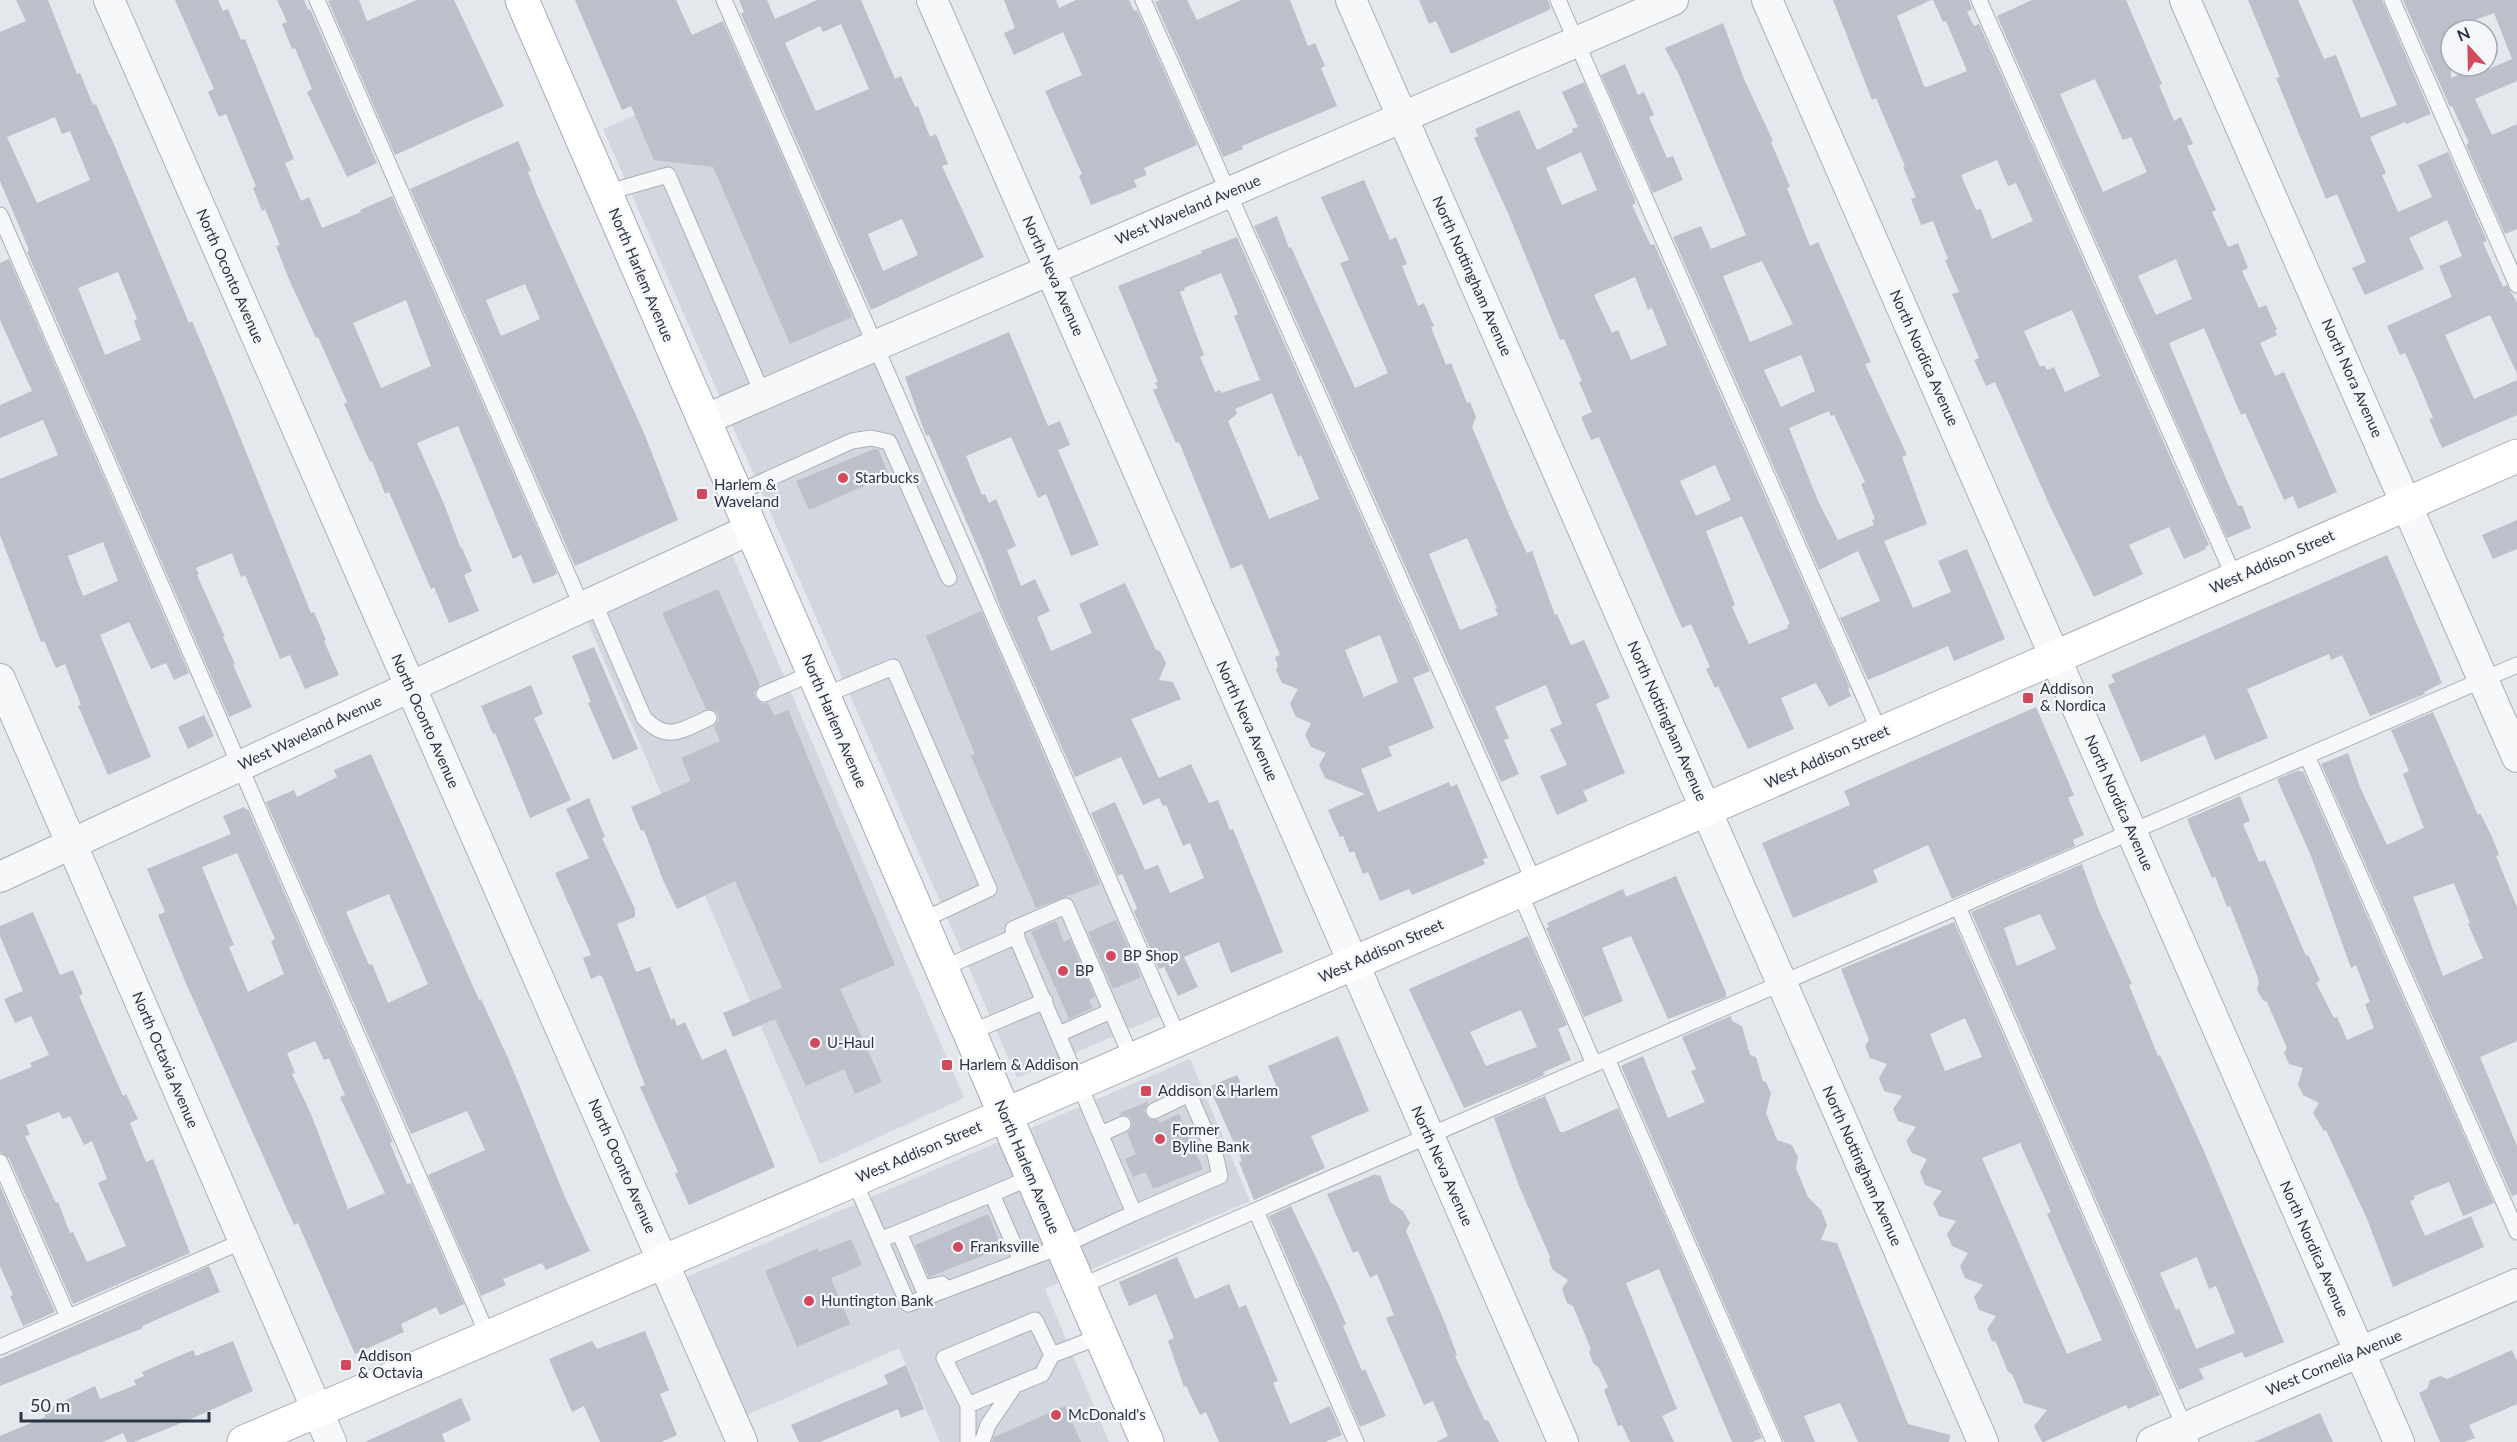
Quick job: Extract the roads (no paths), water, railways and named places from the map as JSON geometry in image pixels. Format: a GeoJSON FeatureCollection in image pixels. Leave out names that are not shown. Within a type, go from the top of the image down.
{"type":"FeatureCollection","features":[{"type":"Feature","properties":{"kind":"street","name":"North Oconto Avenue"},"geometry":{"type":"LineString","coordinates":[[109,0],[742,1442]]}},
{"type":"Feature","properties":{"kind":"street","name":"North Harlem Avenue"},"geometry":{"type":"LineString","coordinates":[[522,0],[1148,1442]]}},
{"type":"Feature","properties":{"kind":"street","name":"North Neva Avenue"},"geometry":{"type":"LineString","coordinates":[[932,0],[1563,1442]]}},
{"type":"Feature","properties":{"kind":"street","name":"North Nottingham Avenue"},"geometry":{"type":"LineString","coordinates":[[1351,0],[1983,1442]]}},
{"type":"Feature","properties":{"kind":"street","name":"West Waveland Avenue"},"geometry":{"type":"LineString","coordinates":[[704,420],[1673,0]]}},
{"type":"Feature","properties":{"kind":"street","name":"North Nordica Avenue"},"geometry":{"type":"LineString","coordinates":[[1767,0],[2399,1442]]}},
{"type":"Feature","properties":{"kind":"street","name":"North Nora Avenue"},"geometry":{"type":"LineString","coordinates":[[2185,0],[2517,757]]}},
{"type":"Feature","properties":{"kind":"street","name":"West Addison Street"},"geometry":{"type":"LineString","coordinates":[[244,1442],[1080,1083],[2517,456]]}},
{"type":"Feature","properties":{"kind":"street","name":"West Waveland Avenue"},"geometry":{"type":"LineString","coordinates":[[0,877],[751,530]]}},
{"type":"Feature","properties":{"kind":"street","name":"North Octavia Avenue"},"geometry":{"type":"LineString","coordinates":[[0,679],[331,1442]]}},
{"type":"Feature","properties":{"kind":"street","name":"West Cornelia Avenue"},"geometry":{"type":"LineString","coordinates":[[2152,1442],[2188,1435],[2360,1352],[2517,1284]]}},
{"type":"Feature","properties":{"kind":"lane"},"geometry":{"type":"LineString","coordinates":[[316,0],[588,605],[644,718],[656,731],[674,733],[710,718]]}},
{"type":"Feature","properties":{"kind":"lane"},"geometry":{"type":"LineString","coordinates":[[724,0],[1179,1039]]}},
{"type":"Feature","properties":{"kind":"lane"},"geometry":{"type":"LineString","coordinates":[[1143,0],[1229,193],[1601,1062],[1774,1442]]}},
{"type":"Feature","properties":{"kind":"lane"},"geometry":{"type":"LineString","coordinates":[[1558,0],[1881,734]]}},
{"type":"Feature","properties":{"kind":"lane"},"geometry":{"type":"LineString","coordinates":[[1979,0],[2235,579]]}},
{"type":"Feature","properties":{"kind":"lane"},"geometry":{"type":"LineString","coordinates":[[2392,0],[2517,285]]}},
{"type":"Feature","properties":{"kind":"lane"},"geometry":{"type":"LineString","coordinates":[[605,193],[668,175],[763,395]]}},
{"type":"Feature","properties":{"kind":"lane"},"geometry":{"type":"LineString","coordinates":[[0,215],[488,1336]]}},
{"type":"Feature","properties":{"kind":"lane"},"geometry":{"type":"LineString","coordinates":[[735,494],[852,441],[872,438],[890,442],[949,578]]}},
{"type":"Feature","properties":{"kind":"lane"},"geometry":{"type":"LineString","coordinates":[[1080,1287],[2517,665]]}},
{"type":"Feature","properties":{"kind":"lane"},"geometry":{"type":"LineString","coordinates":[[764,694],[893,668],[989,890],[921,921]]}},
{"type":"Feature","properties":{"kind":"lane"},"geometry":{"type":"LineString","coordinates":[[2307,756],[2517,1232]]}},
{"type":"Feature","properties":{"kind":"lane"},"geometry":{"type":"LineString","coordinates":[[1132,1059],[1066,906],[1013,929],[1134,1213]]}},
{"type":"Feature","properties":{"kind":"lane"},"geometry":{"type":"LineString","coordinates":[[1958,907],[2188,1435]]}},
{"type":"Feature","properties":{"kind":"lane"},"geometry":{"type":"LineString","coordinates":[[941,969],[1017,936]]}},
{"type":"Feature","properties":{"kind":"lane"},"geometry":{"type":"LineString","coordinates":[[969,1033],[1045,1001]]}},
{"type":"Feature","properties":{"kind":"lane"},"geometry":{"type":"LineString","coordinates":[[1059,1034],[1111,1011]]}},
{"type":"Feature","properties":{"kind":"lane"},"geometry":{"type":"LineString","coordinates":[[854,1180],[908,1304],[1062,1246],[1220,1176],[1215,1154],[1189,1094],[1154,1111]]}},
{"type":"Feature","properties":{"kind":"lane"},"geometry":{"type":"LineString","coordinates":[[1101,1134],[1123,1124]]}},
{"type":"Feature","properties":{"kind":"lane"},"geometry":{"type":"LineString","coordinates":[[0,1162],[68,1317]]}},
{"type":"Feature","properties":{"kind":"lane"},"geometry":{"type":"LineString","coordinates":[[880,1240],[1032,1177]]}},
{"type":"Feature","properties":{"kind":"lane"},"geometry":{"type":"LineString","coordinates":[[992,1194],[1021,1261]]}},
{"type":"Feature","properties":{"kind":"lane"},"geometry":{"type":"LineString","coordinates":[[1256,1211],[1356,1442]]}},
{"type":"Feature","properties":{"kind":"lane"},"geometry":{"type":"LineString","coordinates":[[899,1232],[922,1288],[936,1286],[1007,1258],[1021,1261]]}},
{"type":"Feature","properties":{"kind":"lane"},"geometry":{"type":"LineString","coordinates":[[0,1347],[243,1241]]}},
{"type":"Feature","properties":{"kind":"lane"},"geometry":{"type":"LineString","coordinates":[[968,1442],[968,1405],[944,1358],[1035,1320],[1052,1355]]}},
{"type":"Feature","properties":{"kind":"lane"},"geometry":{"type":"LineString","coordinates":[[968,1405],[1042,1374],[1052,1355],[1101,1336]]}},
{"type":"Feature","properties":{"kind":"lane"},"geometry":{"type":"LineString","coordinates":[[982,1442],[988,1425],[1015,1385]]}},
{"type":"Feature","properties":{"kind":"place","name":"Starbucks"},"geometry":{"type":"Point","coordinates":[843,478]}},
{"type":"Feature","properties":{"kind":"place","name":"Harlem & Waveland"},"geometry":{"type":"Point","coordinates":[702,494]}},
{"type":"Feature","properties":{"kind":"place","name":"Addison & Nordica"},"geometry":{"type":"Point","coordinates":[2028,698]}},
{"type":"Feature","properties":{"kind":"place","name":"BP Shop"},"geometry":{"type":"Point","coordinates":[1111,956]}},
{"type":"Feature","properties":{"kind":"place","name":"BP"},"geometry":{"type":"Point","coordinates":[1063,971]}},
{"type":"Feature","properties":{"kind":"place","name":"U-Haul"},"geometry":{"type":"Point","coordinates":[815,1043]}},
{"type":"Feature","properties":{"kind":"place","name":"Harlem & Addison"},"geometry":{"type":"Point","coordinates":[947,1065]}},
{"type":"Feature","properties":{"kind":"place","name":"Addison & Harlem"},"geometry":{"type":"Point","coordinates":[1146,1091]}},
{"type":"Feature","properties":{"kind":"place","name":"Former Byline Bank"},"geometry":{"type":"Point","coordinates":[1160,1139]}},
{"type":"Feature","properties":{"kind":"place","name":"Franksville"},"geometry":{"type":"Point","coordinates":[958,1247]}},
{"type":"Feature","properties":{"kind":"place","name":"Huntington Bank"},"geometry":{"type":"Point","coordinates":[809,1301]}},
{"type":"Feature","properties":{"kind":"place","name":"Addison & Octavia"},"geometry":{"type":"Point","coordinates":[346,1365]}},
{"type":"Feature","properties":{"kind":"place","name":"McDonald's"},"geometry":{"type":"Point","coordinates":[1056,1415]}}]}
